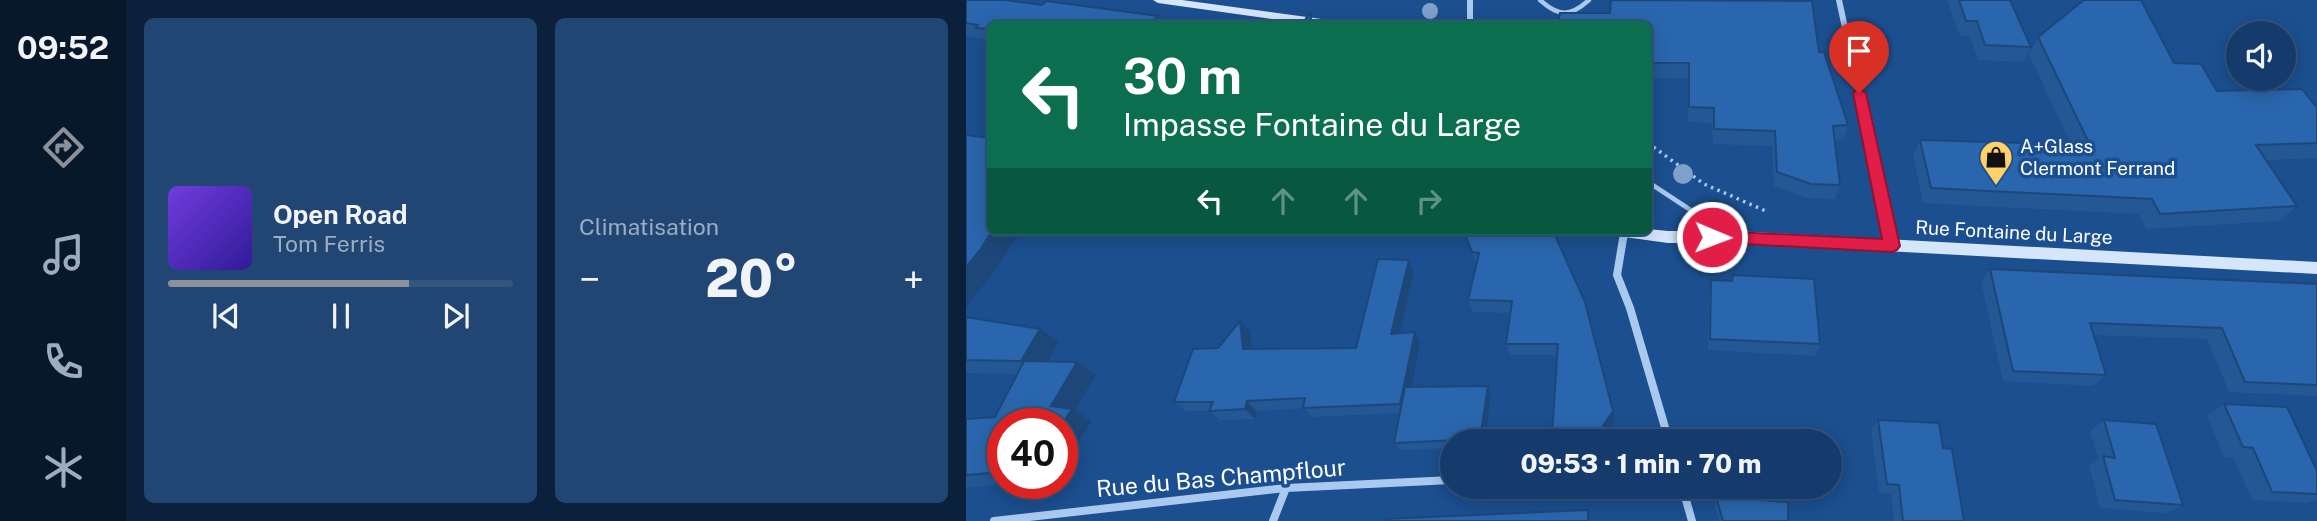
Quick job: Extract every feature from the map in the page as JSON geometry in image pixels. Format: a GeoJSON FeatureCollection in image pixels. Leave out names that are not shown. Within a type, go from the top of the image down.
{"type":"FeatureCollection","features":[{"type":"Feature","properties":{"kind":"street"},"geometry":{"type":"LineString","coordinates":[[1158,0],[1308,21]]}},
{"type":"Feature","properties":{"kind":"street"},"geometry":{"type":"LineString","coordinates":[[1470,0],[1470,21]]}},
{"type":"Feature","properties":{"kind":"street"},"geometry":{"type":"LineString","coordinates":[[1839,0],[1892,246]]}},
{"type":"Feature","properties":{"kind":"street"},"geometry":{"type":"LineString","coordinates":[[1621,235],[1617,275],[1630,308],[1665,429]]}},
{"type":"Feature","properties":{"kind":"street","name":"Rue Fontaine du Large"},"geometry":{"type":"LineString","coordinates":[[1649,235],[1734,237],[2317,268]]}},
{"type":"Feature","properties":{"kind":"street","name":"Rue du Bas Champflour"},"geometry":{"type":"LineString","coordinates":[[994,521],[1286,488],[1440,481]]}},
{"type":"Feature","properties":{"kind":"street"},"geometry":{"type":"LineString","coordinates":[[1273,521],[1286,488]]}},
{"type":"Feature","properties":{"kind":"street"},"geometry":{"type":"LineString","coordinates":[[1686,499],[1692,521]]}},
{"type":"Feature","properties":{"kind":"lane"},"geometry":{"type":"LineString","coordinates":[[1540,0],[1554,14],[1562,15],[1577,12],[1589,0]]}},
{"type":"Feature","properties":{"kind":"lane"},"geometry":{"type":"LineString","coordinates":[[1652,186],[1734,237]]}},
{"type":"Feature","properties":{"kind":"path"},"geometry":{"type":"LineString","coordinates":[[1652,146],[1704,184],[1779,216]]}},
{"type":"Feature","properties":{"kind":"building"},"geometry":{"type":"Polygon","coordinates":[[[966,0],[1005,0],[1042,5],[1046,1],[1158,16],[1154,20],[1162,21],[987,21],[987,29],[976,28],[978,25],[966,23],[966,0]]]}},
{"type":"Feature","properties":{"kind":"building"},"geometry":{"type":"Polygon","coordinates":[[[1611,0],[1812,1],[1819,52],[1824,52],[1848,125],[1833,126],[1840,185],[1811,184],[1777,172],[1775,131],[1714,129],[1714,108],[1689,107],[1689,63],[1652,63],[1652,21],[1559,21],[1560,13],[1610,13],[1611,0]]]}},
{"type":"Feature","properties":{"kind":"building"},"geometry":{"type":"Polygon","coordinates":[[[1959,0],[2010,0],[2031,47],[1985,45],[1977,21],[1966,21],[1959,0]]]}},
{"type":"Feature","properties":{"kind":"building"},"geometry":{"type":"Polygon","coordinates":[[[2084,0],[2141,0],[2174,63],[2201,64],[2217,91],[2302,89],[2317,108],[2317,143],[2256,145],[2297,206],[2160,214],[2152,199],[1931,188],[1920,140],[2090,145],[2038,37],[2084,0]]]}},
{"type":"Feature","properties":{"kind":"building"},"geometry":{"type":"Polygon","coordinates":[[[966,135],[987,138],[987,235],[989,235],[966,267],[966,135]]]}},
{"type":"Feature","properties":{"kind":"building"},"geometry":{"type":"Polygon","coordinates":[[[1466,235],[1555,235],[1585,302],[1613,411],[1601,429],[1552,429],[1558,344],[1506,344],[1512,301],[1468,300],[1479,253],[1472,252],[1466,235]]]}},
{"type":"Feature","properties":{"kind":"building"},"geometry":{"type":"Polygon","coordinates":[[[1378,259],[1409,260],[1391,334],[1415,332],[1400,404],[1303,408],[1305,398],[1247,401],[1245,409],[1209,411],[1213,402],[1174,402],[1193,349],[1218,348],[1240,321],[1243,349],[1356,348],[1378,259]]]}},
{"type":"Feature","properties":{"kind":"building"},"geometry":{"type":"Polygon","coordinates":[[[1990,269],[2317,284],[2317,385],[2245,382],[2222,328],[2090,323],[2106,375],[2013,371],[1990,269]]]}},
{"type":"Feature","properties":{"kind":"building"},"geometry":{"type":"Polygon","coordinates":[[[1733,275],[1814,279],[1820,344],[1710,339],[1711,280],[1732,281],[1733,275]]]}},
{"type":"Feature","properties":{"kind":"building"},"geometry":{"type":"Polygon","coordinates":[[[966,317],[1040,329],[1021,361],[966,360],[966,317]]]}},
{"type":"Feature","properties":{"kind":"building"},"geometry":{"type":"Polygon","coordinates":[[[1024,361],[1077,362],[1051,406],[1065,408],[1000,408],[1024,361]]]}},
{"type":"Feature","properties":{"kind":"building"},"geometry":{"type":"Polygon","coordinates":[[[1488,386],[1482,429],[1440,429],[1440,441],[1394,443],[1405,387],[1488,386]]]}},
{"type":"Feature","properties":{"kind":"building"},"geometry":{"type":"Polygon","coordinates":[[[2224,404],[2287,407],[2317,471],[2317,494],[2272,492],[2253,448],[2243,447],[2224,404]]]}},
{"type":"Feature","properties":{"kind":"building"},"geometry":{"type":"Polygon","coordinates":[[[987,418],[987,473],[966,475],[966,419],[987,418]]]}},
{"type":"Feature","properties":{"kind":"building"},"geometry":{"type":"Polygon","coordinates":[[[1878,420],[1939,423],[1943,448],[1952,449],[1964,521],[1903,521],[1899,485],[1887,484],[1878,420]]]}},
{"type":"Feature","properties":{"kind":"building"},"geometry":{"type":"Polygon","coordinates":[[[2104,420],[2156,424],[2183,505],[2115,500],[2103,456],[2115,458],[2104,420]]]}},
{"type":"Feature","properties":{"kind":"building"},"geometry":{"type":"Polygon","coordinates":[[[1717,499],[1788,502],[1788,521],[1723,521],[1717,499]]]}},
{"type":"Feature","properties":{"kind":"building"},"geometry":{"type":"Polygon","coordinates":[[[1588,510],[1588,521],[1384,521],[1384,519],[1588,510]]]}},
{"type":"Feature","properties":{"kind":"place","name":"A+Glass Clermont Ferrand"},"geometry":{"type":"Point","coordinates":[1996,187]}},
{"type":"Feature","properties":{"kind":"route"},"geometry":{"type":"LineString","coordinates":[[1712,237],[1892,246],[1859,93]]}}]}
